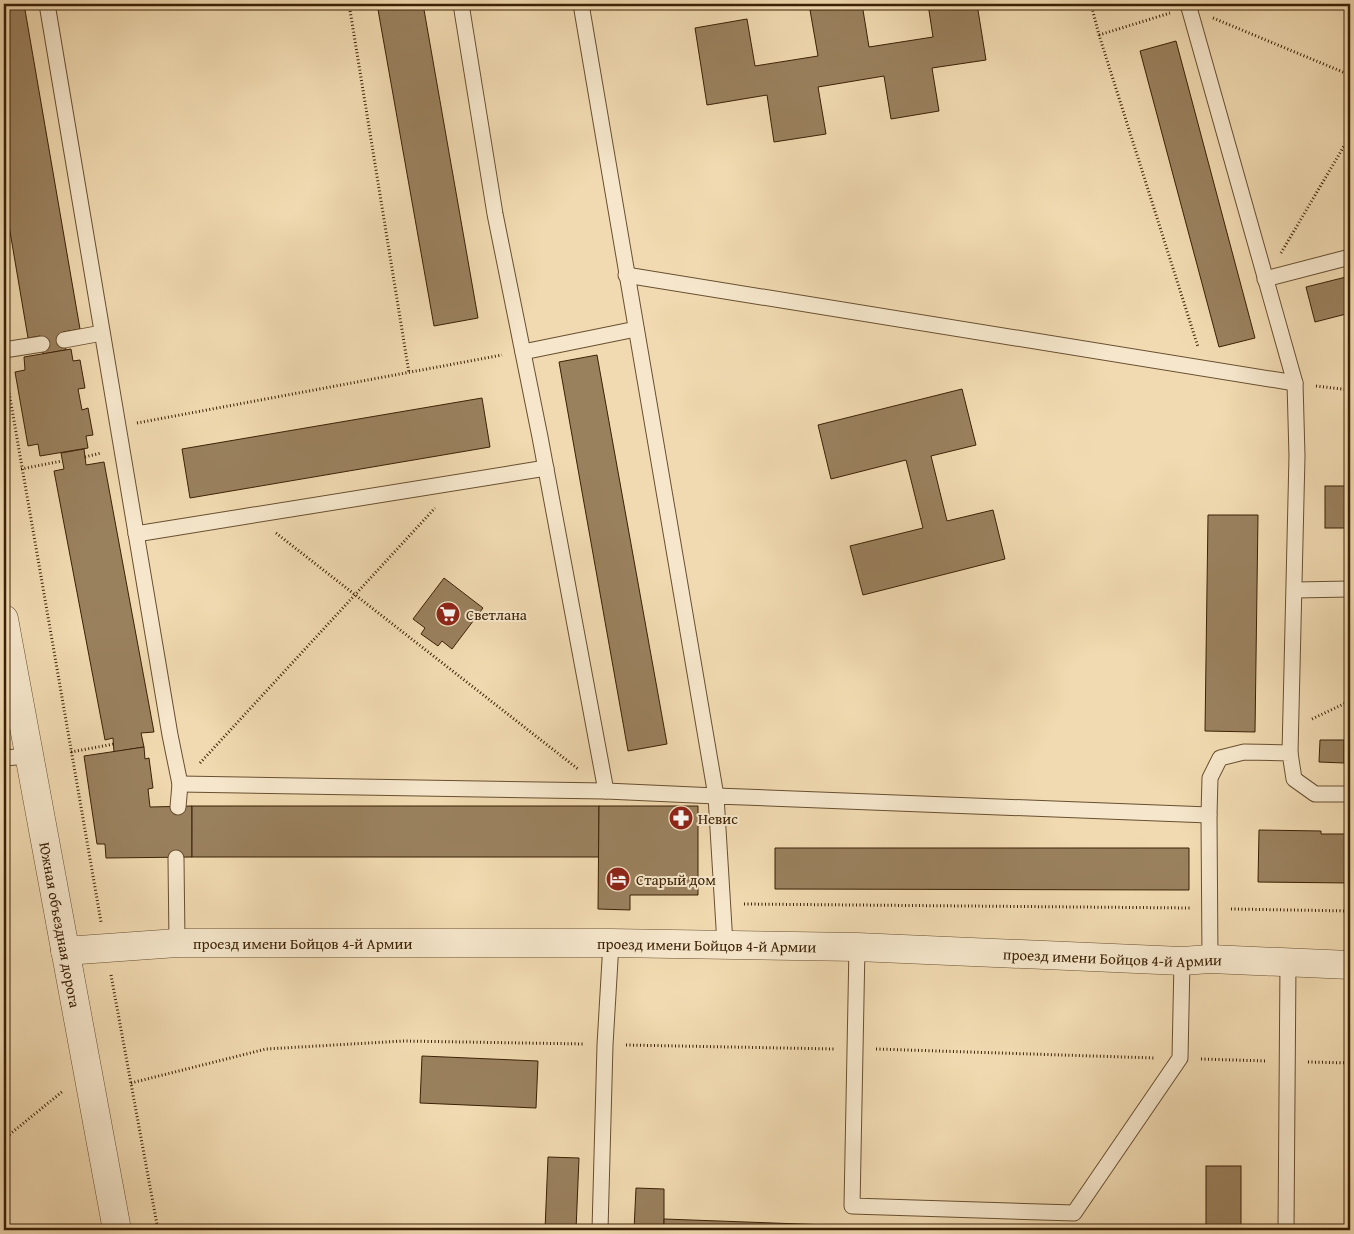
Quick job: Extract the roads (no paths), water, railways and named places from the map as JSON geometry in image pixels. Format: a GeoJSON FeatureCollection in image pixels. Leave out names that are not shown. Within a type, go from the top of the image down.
{"type":"FeatureCollection","features":[{"type":"Feature","properties":{"kind":"street","name":"Южная объездная дорога"},"geometry":{"type":"LineString","coordinates":[[4,619],[16,757],[64,950],[117,1230]]}},
{"type":"Feature","properties":{"kind":"street","name":"проезд имени Бойцов 4-й Армии"},"geometry":{"type":"LineString","coordinates":[[64,950],[177,944],[726,944],[857,946],[1182,961],[1210,959],[1350,965]]}},
{"type":"Feature","properties":{"kind":"lane"},"geometry":{"type":"LineString","coordinates":[[47,4],[170,735],[180,784],[178,806]]}},
{"type":"Feature","properties":{"kind":"lane"},"geometry":{"type":"LineString","coordinates":[[461,4],[495,214],[546,468],[606,791]]}},
{"type":"Feature","properties":{"kind":"lane"},"geometry":{"type":"LineString","coordinates":[[581,4],[716,796],[726,944]]}},
{"type":"Feature","properties":{"kind":"lane"},"geometry":{"type":"LineString","coordinates":[[1188,5],[1295,383],[1297,456],[1290,754],[1294,779],[1316,794],[1350,794]]}},
{"type":"Feature","properties":{"kind":"lane"},"geometry":{"type":"LineString","coordinates":[[1265,280],[1350,257]]}},
{"type":"Feature","properties":{"kind":"lane"},"geometry":{"type":"LineString","coordinates":[[626,275],[1295,383]]}},
{"type":"Feature","properties":{"kind":"lane"},"geometry":{"type":"LineString","coordinates":[[523,352],[636,329]]}},
{"type":"Feature","properties":{"kind":"lane"},"geometry":{"type":"LineString","coordinates":[[64,340],[102,333]]}},
{"type":"Feature","properties":{"kind":"lane"},"geometry":{"type":"LineString","coordinates":[[4,350],[42,344]]}},
{"type":"Feature","properties":{"kind":"lane"},"geometry":{"type":"LineString","coordinates":[[136,534],[546,468]]}},
{"type":"Feature","properties":{"kind":"lane"},"geometry":{"type":"LineString","coordinates":[[1295,590],[1350,589]]}},
{"type":"Feature","properties":{"kind":"lane"},"geometry":{"type":"LineString","coordinates":[[1210,959],[1210,778],[1220,758],[1244,752],[1290,754]]}},
{"type":"Feature","properties":{"kind":"lane"},"geometry":{"type":"LineString","coordinates":[[180,784],[606,791],[1209,815]]}},
{"type":"Feature","properties":{"kind":"lane"},"geometry":{"type":"LineString","coordinates":[[176,858],[177,944]]}},
{"type":"Feature","properties":{"kind":"lane"},"geometry":{"type":"LineString","coordinates":[[600,1230],[605,1044],[611,943]]}},
{"type":"Feature","properties":{"kind":"lane"},"geometry":{"type":"LineString","coordinates":[[857,946],[852,1206],[1074,1213],[1180,1058],[1182,961]]}},
{"type":"Feature","properties":{"kind":"lane"},"geometry":{"type":"LineString","coordinates":[[1286,1230],[1288,962]]}},
{"type":"Feature","properties":{"kind":"place","name":"Светлана"},"geometry":{"type":"Point","coordinates":[448,614]}},
{"type":"Feature","properties":{"kind":"place","name":"Невис"},"geometry":{"type":"Point","coordinates":[681,818]}},
{"type":"Feature","properties":{"kind":"place","name":"Старый дом"},"geometry":{"type":"Point","coordinates":[618,879]}}]}
